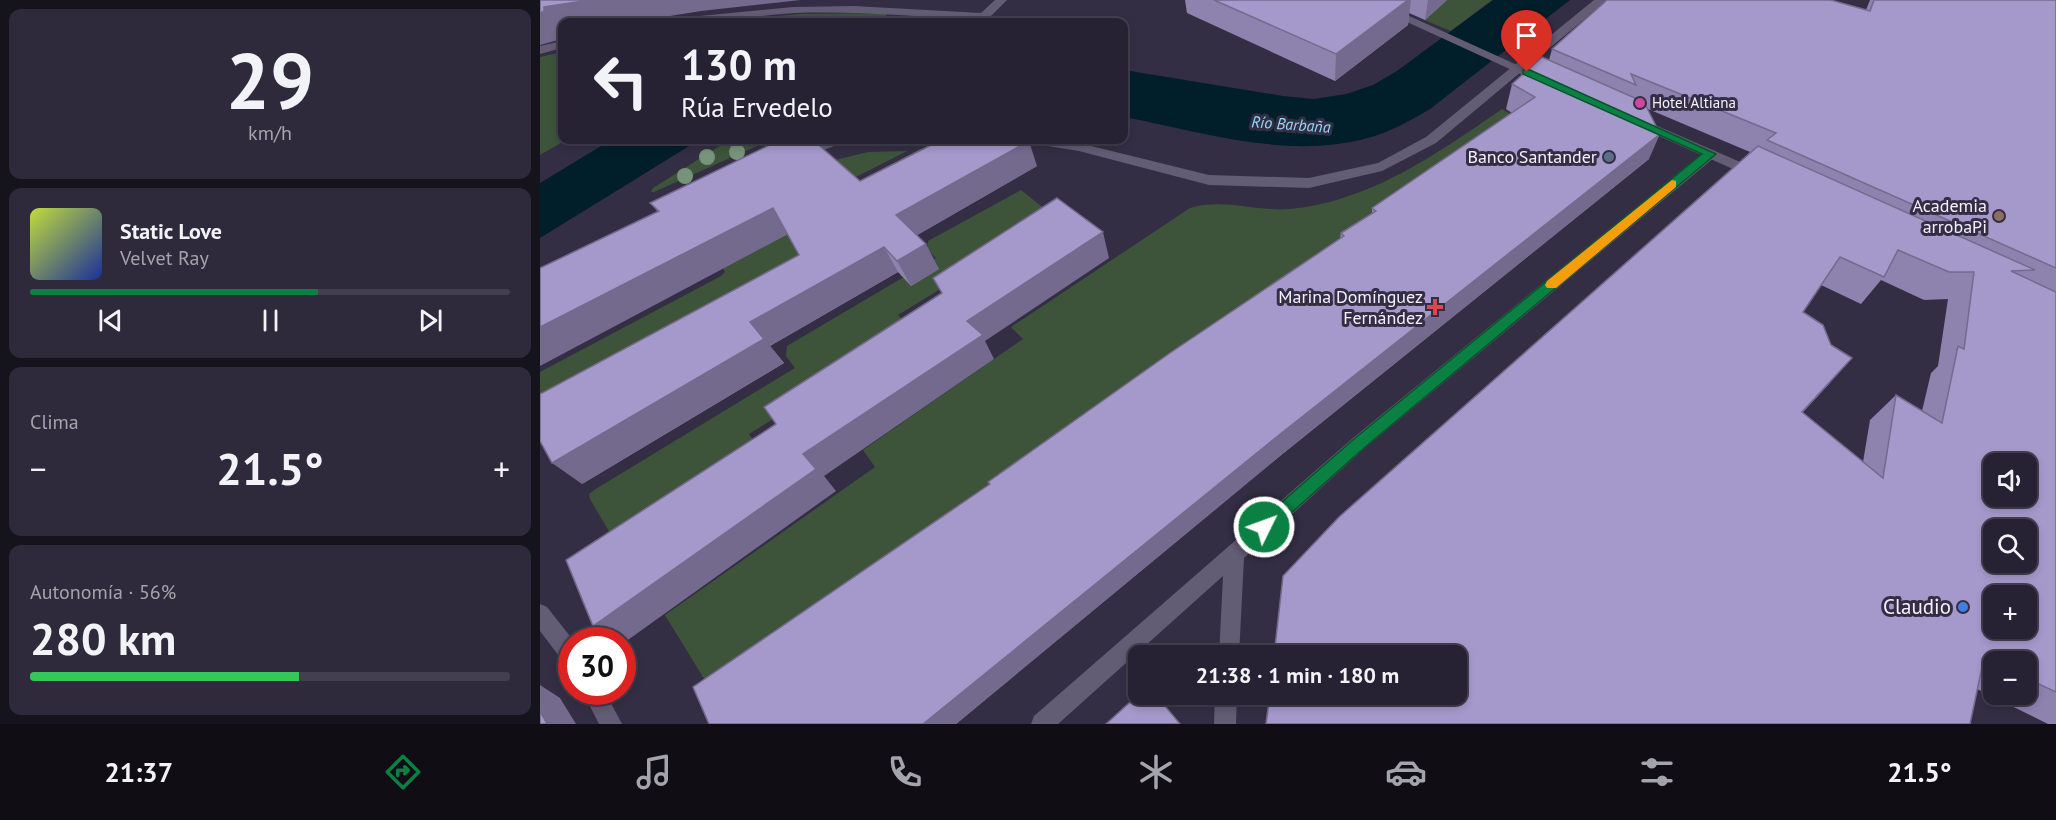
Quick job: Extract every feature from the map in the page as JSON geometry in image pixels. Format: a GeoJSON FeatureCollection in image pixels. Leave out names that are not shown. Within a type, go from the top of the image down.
{"type":"FeatureCollection","features":[{"type":"Feature","properties":{"kind":"street"},"geometry":{"type":"LineString","coordinates":[[704,18],[747,13],[834,9],[984,17],[1001,0]]}},
{"type":"Feature","properties":{"kind":"street"},"geometry":{"type":"LineString","coordinates":[[1365,0],[1559,87]]}},
{"type":"Feature","properties":{"kind":"street"},"geometry":{"type":"LineString","coordinates":[[1060,144],[1209,180],[1309,183],[1382,166],[1431,140],[1601,0]]}},
{"type":"Feature","properties":{"kind":"street"},"geometry":{"type":"LineString","coordinates":[[540,50],[558,46]]}},
{"type":"Feature","properties":{"kind":"street"},"geometry":{"type":"LineString","coordinates":[[1624,115],[1766,178]]}},
{"type":"Feature","properties":{"kind":"street"},"geometry":{"type":"LineString","coordinates":[[789,159],[827,144]]}},
{"type":"Feature","properties":{"kind":"street"},"geometry":{"type":"LineString","coordinates":[[1042,724],[1359,443],[1710,154]]}},
{"type":"Feature","properties":{"kind":"street"},"geometry":{"type":"LineString","coordinates":[[1229,645],[1234,554]]}},
{"type":"Feature","properties":{"kind":"street"},"geometry":{"type":"LineString","coordinates":[[540,614],[558,638]]}},
{"type":"Feature","properties":{"kind":"street"},"geometry":{"type":"LineString","coordinates":[[601,705],[611,724]]}},
{"type":"Feature","properties":{"kind":"street"},"geometry":{"type":"LineString","coordinates":[[1225,724],[1226,705]]}},
{"type":"Feature","properties":{"kind":"green space"},"geometry":{"type":"Polygon","coordinates":[[[1447,0],[1492,0],[1451,31],[1424,20],[1447,0]]]}},
{"type":"Feature","properties":{"kind":"green space"},"geometry":{"type":"Polygon","coordinates":[[[888,13],[884,18],[756,18],[799,14],[888,13]]]}},
{"type":"Feature","properties":{"kind":"green space"},"geometry":{"type":"Polygon","coordinates":[[[558,53],[559,144],[540,155],[540,57],[558,53]]]}},
{"type":"Feature","properties":{"kind":"green space"},"geometry":{"type":"Polygon","coordinates":[[[1502,109],[1524,122],[717,700],[665,615],[875,467],[863,450],[1023,339],[1011,327],[1190,208],[1215,204],[1290,209],[1347,197],[1402,173],[1502,109]]]}},
{"type":"Feature","properties":{"kind":"green space"},"geometry":{"type":"Polygon","coordinates":[[[723,144],[761,144],[651,192],[653,188],[723,144]]]}},
{"type":"Feature","properties":{"kind":"green space"},"geometry":{"type":"Polygon","coordinates":[[[920,149],[938,166],[820,245],[540,412],[540,372],[721,276],[725,272],[719,262],[724,255],[920,149]]]}},
{"type":"Feature","properties":{"kind":"green space"},"geometry":{"type":"Polygon","coordinates":[[[907,151],[852,179],[831,161],[868,152],[907,151]]]}},
{"type":"Feature","properties":{"kind":"green space"},"geometry":{"type":"Polygon","coordinates":[[[1021,190],[1056,218],[898,315],[910,328],[906,336],[749,434],[758,446],[610,533],[589,494],[795,368],[786,356],[787,346],[936,258],[927,249],[928,241],[1021,190]]]}},
{"type":"Feature","properties":{"kind":"water","name":"Río Barbaña"},"geometry":{"type":"Polygon","coordinates":[[[1493,0],[1570,0],[1430,109],[1376,136],[1338,144],[1276,145],[1214,136],[1128,118],[1128,71],[1314,99],[1346,94],[1373,85],[1397,71],[1493,0]]]}},
{"type":"Feature","properties":{"kind":"water"},"geometry":{"type":"Polygon","coordinates":[[[604,144],[693,144],[540,238],[540,183],[604,144]]]}},
{"type":"Feature","properties":{"kind":"building"},"geometry":{"type":"Polygon","coordinates":[[[540,0],[590,0],[544,7],[544,11],[540,13],[540,0]]]}},
{"type":"Feature","properties":{"kind":"building"},"geometry":{"type":"Polygon","coordinates":[[[1214,0],[1408,0],[1336,54],[1214,0]]]}},
{"type":"Feature","properties":{"kind":"building"},"geometry":{"type":"Polygon","coordinates":[[[1607,0],[1831,0],[1870,11],[1874,0],[2056,0],[2056,268],[1767,140],[1776,133],[1631,74],[1636,85],[1552,49],[1607,0]]]}},
{"type":"Feature","properties":{"kind":"building"},"geometry":{"type":"Polygon","coordinates":[[[1542,57],[1644,102],[1660,134],[1279,435],[923,724],[709,724],[693,687],[990,484],[988,482],[1170,353],[1344,236],[1341,233],[1376,211],[1372,208],[1535,97],[1512,84],[1542,57]]]}},
{"type":"Feature","properties":{"kind":"building"},"geometry":{"type":"Polygon","coordinates":[[[772,144],[818,144],[860,181],[933,144],[1024,144],[896,215],[926,244],[897,261],[884,247],[750,322],[764,339],[552,463],[540,441],[540,394],[799,255],[773,208],[540,327],[540,268],[659,211],[650,203],[772,144]]]}},
{"type":"Feature","properties":{"kind":"building"},"geometry":{"type":"Polygon","coordinates":[[[1758,146],[2035,270],[2011,271],[2056,292],[2056,692],[2037,683],[2037,651],[1983,651],[1983,663],[1970,724],[1266,724],[1269,705],[1467,705],[1467,645],[1275,645],[1283,576],[1339,517],[1758,146]],[[1898,250],[1884,277],[1840,257],[1803,312],[1823,325],[1831,345],[1852,358],[1802,412],[1883,478],[1896,395],[1942,423],[1958,346],[1964,349],[1974,272],[1949,272],[1898,250]]]}},
{"type":"Feature","properties":{"kind":"building"},"geometry":{"type":"Polygon","coordinates":[[[1057,198],[1103,232],[967,321],[983,335],[803,454],[816,469],[593,626],[566,560],[776,424],[764,407],[942,293],[933,278],[1057,198]]]}},
{"type":"Feature","properties":{"kind":"building"},"geometry":{"type":"Polygon","coordinates":[[[1128,704],[1164,705],[1180,724],[1106,724],[1128,704]]]}},
{"type":"Feature","properties":{"kind":"building"},"geometry":{"type":"Polygon","coordinates":[[[540,711],[547,724],[540,724],[540,711]]]}},
{"type":"Feature","properties":{"kind":"slow traffic"},"geometry":{"type":"LineString","coordinates":[[1552,285],[1672,184]]}},
{"type":"Feature","properties":{"kind":"place","name":"Hotel Altiana"},"geometry":{"type":"Point","coordinates":[1640,103]}},
{"type":"Feature","properties":{"kind":"place","name":"Banco Santander"},"geometry":{"type":"Point","coordinates":[1609,157]}},
{"type":"Feature","properties":{"kind":"place","name":"Academia arrobaPi"},"geometry":{"type":"Point","coordinates":[1999,216]}},
{"type":"Feature","properties":{"kind":"place","name":"Marina Domínguez Fernández"},"geometry":{"type":"Point","coordinates":[1435,307]}},
{"type":"Feature","properties":{"kind":"place","name":"Claudio"},"geometry":{"type":"Point","coordinates":[1963,607]}},
{"type":"Feature","properties":{"kind":"route"},"geometry":{"type":"LineString","coordinates":[[1264,527],[1359,443],[1710,154],[1527,72]]}}]}
